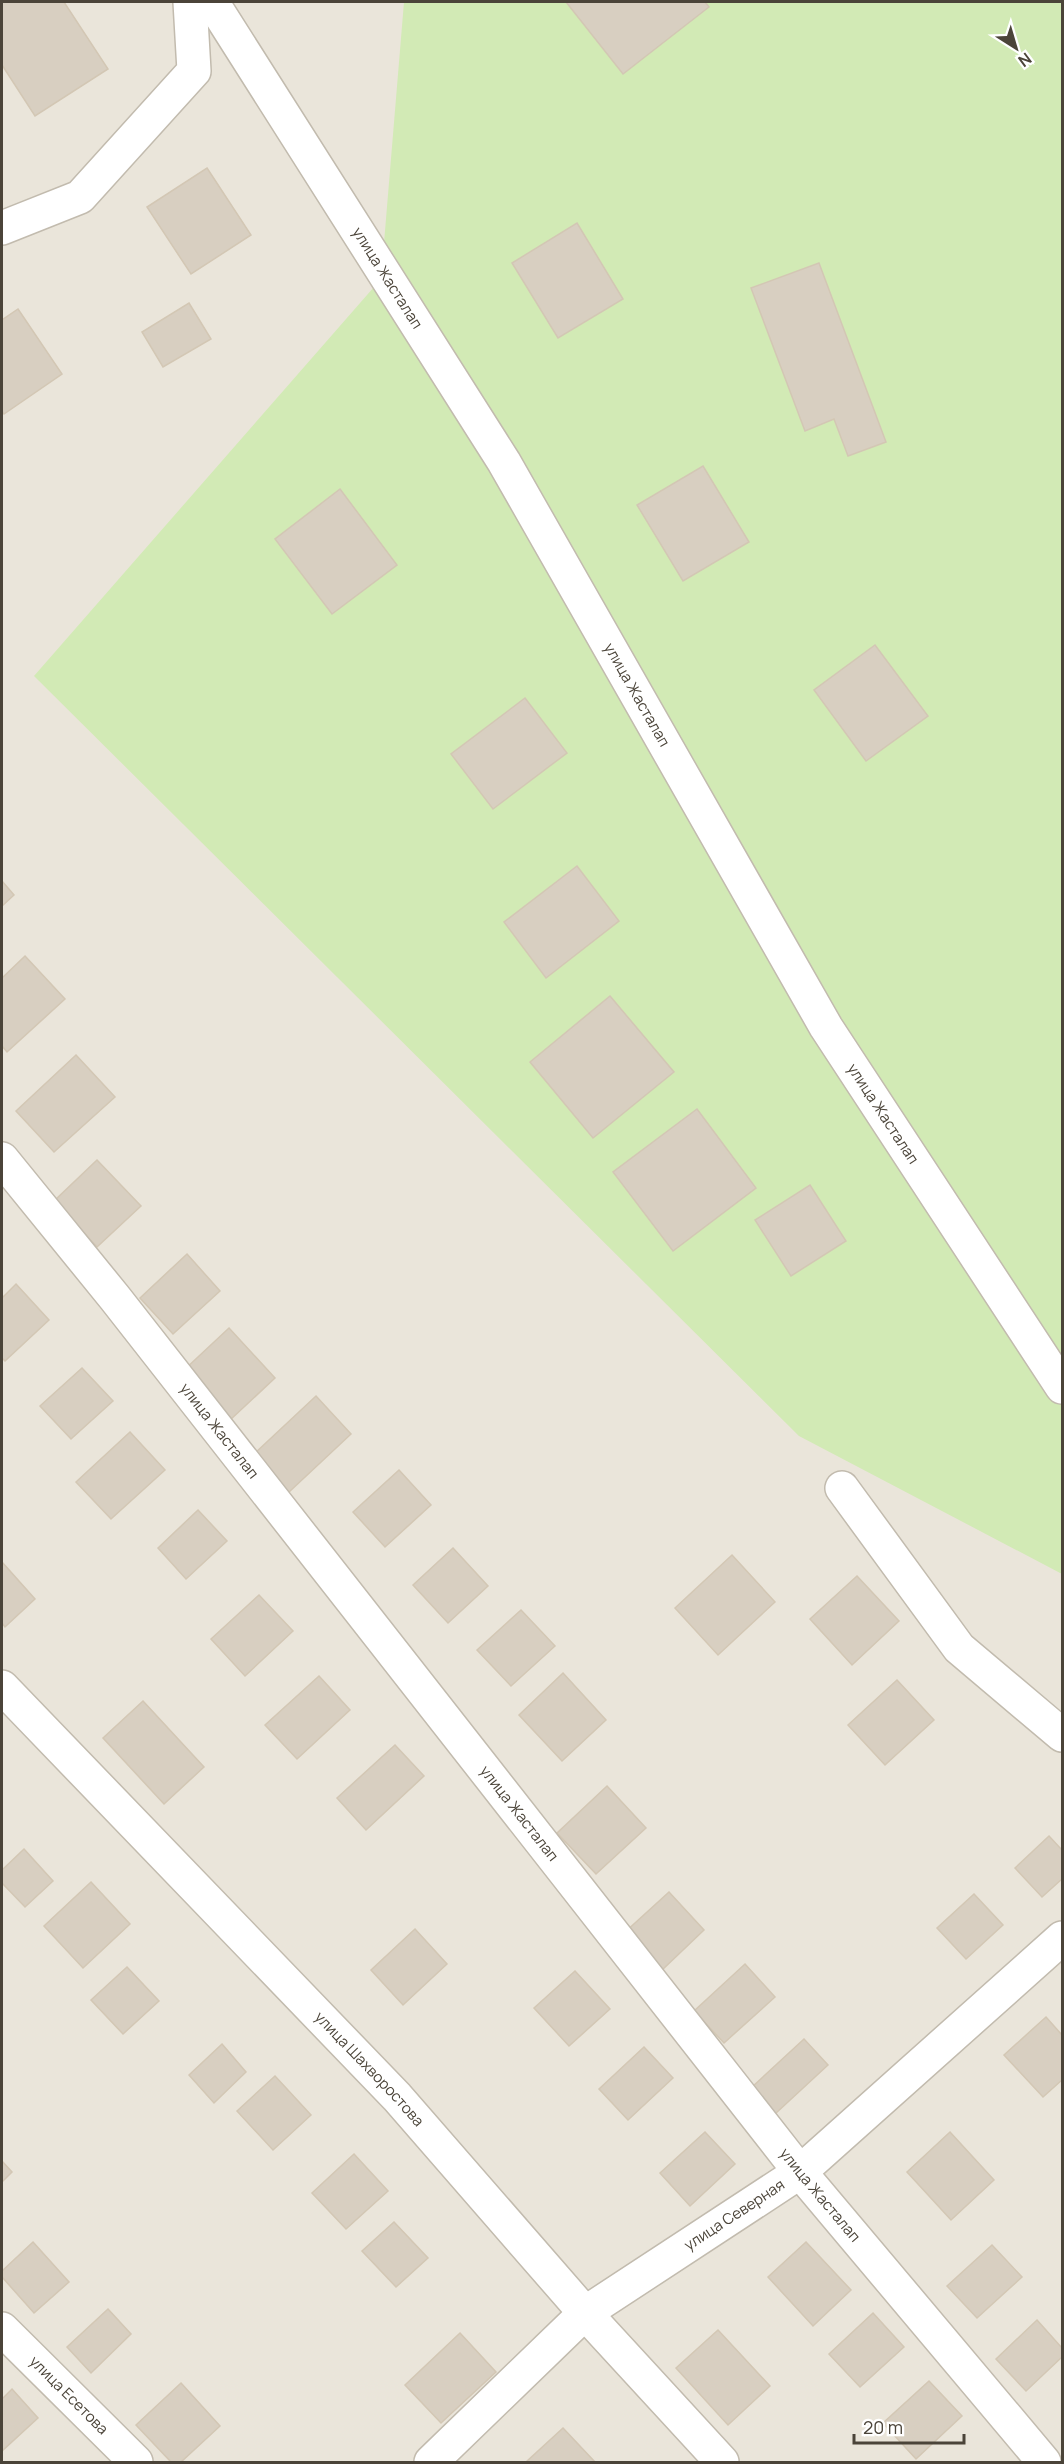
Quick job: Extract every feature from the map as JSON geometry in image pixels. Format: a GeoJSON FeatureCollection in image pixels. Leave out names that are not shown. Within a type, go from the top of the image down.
{"type":"FeatureCollection","features":[{"type":"Feature","properties":{"kind":"street"},"geometry":{"type":"LineString","coordinates":[[2,228],[80,197],[194,71],[190,2]]}},
{"type":"Feature","properties":{"kind":"street","name":"улица Жасталап"},"geometry":{"type":"LineString","coordinates":[[212,2],[504,462],[826,1027],[1062,1387]]}},
{"type":"Feature","properties":{"kind":"street","name":"улица Жасталап"},"geometry":{"type":"LineString","coordinates":[[2,1159],[129,1317],[800,2172],[1044,2463]]}},
{"type":"Feature","properties":{"kind":"street"},"geometry":{"type":"LineString","coordinates":[[842,1488],[959,1648],[1062,1736]]}},
{"type":"Feature","properties":{"kind":"street","name":"улица Шахворостова"},"geometry":{"type":"LineString","coordinates":[[2,1687],[397,2097],[585,2313],[722,2463]]}},
{"type":"Feature","properties":{"kind":"street","name":"улица Северная"},"geometry":{"type":"LineString","coordinates":[[431,2463],[585,2313],[800,2172],[1058,1951]]}},
{"type":"Feature","properties":{"kind":"street","name":"улица Есетова"},"geometry":{"type":"LineString","coordinates":[[2,2329],[136,2463]]}},
{"type":"Feature","properties":{"kind":"shaded area"},"geometry":{"type":"Polygon","coordinates":[[[2,2],[1062,2],[1062,2462],[2,2462],[2,2]]]}},
{"type":"Feature","properties":{"kind":"green space"},"geometry":{"type":"Polygon","coordinates":[[[404,2],[1062,2],[1062,1574],[799,1436],[34,676],[381,279],[404,2]]]}},
{"type":"Feature","properties":{"kind":"building"},"geometry":{"type":"Polygon","coordinates":[[[2,2],[64,2],[108,69],[35,116],[2,65],[2,2]]]}},
{"type":"Feature","properties":{"kind":"building"},"geometry":{"type":"Polygon","coordinates":[[[566,2],[705,2],[709,7],[623,74],[566,2]]]}},
{"type":"Feature","properties":{"kind":"building"},"geometry":{"type":"Polygon","coordinates":[[[207,168],[251,235],[191,274],[147,207],[207,168]]]}},
{"type":"Feature","properties":{"kind":"building"},"geometry":{"type":"Polygon","coordinates":[[[577,223],[623,299],[558,338],[512,263],[577,223]]]}},
{"type":"Feature","properties":{"kind":"building"},"geometry":{"type":"Polygon","coordinates":[[[819,263],[886,442],[848,456],[834,419],[805,431],[751,288],[819,263]]]}},
{"type":"Feature","properties":{"kind":"building"},"geometry":{"type":"Polygon","coordinates":[[[189,303],[211,339],[163,367],[142,332],[189,303]]]}},
{"type":"Feature","properties":{"kind":"building"},"geometry":{"type":"Polygon","coordinates":[[[18,309],[62,374],[4,414],[2,411],[2,320],[18,309]]]}},
{"type":"Feature","properties":{"kind":"building"},"geometry":{"type":"Polygon","coordinates":[[[703,466],[749,542],[683,581],[637,505],[703,466]]]}},
{"type":"Feature","properties":{"kind":"building"},"geometry":{"type":"Polygon","coordinates":[[[340,489],[397,565],[332,614],[275,539],[340,489]]]}},
{"type":"Feature","properties":{"kind":"building"},"geometry":{"type":"Polygon","coordinates":[[[875,645],[928,716],[866,761],[814,690],[875,645]]]}},
{"type":"Feature","properties":{"kind":"building"},"geometry":{"type":"Polygon","coordinates":[[[525,698],[567,753],[493,809],[451,754],[525,698]]]}},
{"type":"Feature","properties":{"kind":"building"},"geometry":{"type":"Polygon","coordinates":[[[577,866],[619,921],[546,978],[504,922],[577,866]]]}},
{"type":"Feature","properties":{"kind":"building"},"geometry":{"type":"Polygon","coordinates":[[[2,881],[14,895],[2,906],[2,881]]]}},
{"type":"Feature","properties":{"kind":"building"},"geometry":{"type":"Polygon","coordinates":[[[25,956],[65,999],[7,1052],[2,1046],[2,978],[25,956]]]}},
{"type":"Feature","properties":{"kind":"building"},"geometry":{"type":"Polygon","coordinates":[[[610,996],[674,1072],[593,1138],[530,1062],[610,996]]]}},
{"type":"Feature","properties":{"kind":"building"},"geometry":{"type":"Polygon","coordinates":[[[76,1055],[115,1097],[54,1152],[16,1111],[76,1055]]]}},
{"type":"Feature","properties":{"kind":"building"},"geometry":{"type":"Polygon","coordinates":[[[697,1109],[756,1188],[673,1251],[613,1172],[697,1109]]]}},
{"type":"Feature","properties":{"kind":"building"},"geometry":{"type":"Polygon","coordinates":[[[97,1160],[141,1206],[97,1247],[54,1201],[97,1160]]]}},
{"type":"Feature","properties":{"kind":"building"},"geometry":{"type":"Polygon","coordinates":[[[810,1185],[846,1241],[791,1276],[755,1220],[810,1185]]]}},
{"type":"Feature","properties":{"kind":"building"},"geometry":{"type":"Polygon","coordinates":[[[187,1254],[220,1291],[173,1334],[140,1298],[187,1254]]]}},
{"type":"Feature","properties":{"kind":"building"},"geometry":{"type":"Polygon","coordinates":[[[16,1284],[49,1320],[5,1361],[2,1358],[2,1298],[16,1284]]]}},
{"type":"Feature","properties":{"kind":"building"},"geometry":{"type":"Polygon","coordinates":[[[229,1328],[275,1378],[229,1421],[183,1371],[229,1328]]]}},
{"type":"Feature","properties":{"kind":"building"},"geometry":{"type":"Polygon","coordinates":[[[82,1368],[113,1401],[71,1439],[40,1406],[82,1368]]]}},
{"type":"Feature","properties":{"kind":"building"},"geometry":{"type":"Polygon","coordinates":[[[316,1396],[351,1434],[288,1493],[253,1455],[316,1396]]]}},
{"type":"Feature","properties":{"kind":"building"},"geometry":{"type":"Polygon","coordinates":[[[130,1432],[165,1470],[111,1519],[76,1482],[130,1432]]]}},
{"type":"Feature","properties":{"kind":"building"},"geometry":{"type":"Polygon","coordinates":[[[399,1470],[431,1505],[385,1547],[353,1512],[399,1470]]]}},
{"type":"Feature","properties":{"kind":"building"},"geometry":{"type":"Polygon","coordinates":[[[198,1510],[227,1541],[186,1579],[158,1548],[198,1510]]]}},
{"type":"Feature","properties":{"kind":"building"},"geometry":{"type":"Polygon","coordinates":[[[453,1548],[488,1586],[448,1623],[413,1585],[453,1548]]]}},
{"type":"Feature","properties":{"kind":"building"},"geometry":{"type":"Polygon","coordinates":[[[732,1555],[775,1602],[718,1655],[675,1608],[732,1555]]]}},
{"type":"Feature","properties":{"kind":"building"},"geometry":{"type":"Polygon","coordinates":[[[2,1562],[35,1599],[5,1627],[2,1623],[2,1562]]]}},
{"type":"Feature","properties":{"kind":"building"},"geometry":{"type":"Polygon","coordinates":[[[857,1576],[899,1621],[852,1665],[810,1619],[857,1576]]]}},
{"type":"Feature","properties":{"kind":"building"},"geometry":{"type":"Polygon","coordinates":[[[259,1595],[293,1631],[245,1676],[211,1639],[259,1595]]]}},
{"type":"Feature","properties":{"kind":"building"},"geometry":{"type":"Polygon","coordinates":[[[521,1610],[555,1646],[511,1686],[477,1650],[521,1610]]]}},
{"type":"Feature","properties":{"kind":"building"},"geometry":{"type":"Polygon","coordinates":[[[563,1673],[606,1720],[562,1761],[519,1715],[563,1673]]]}},
{"type":"Feature","properties":{"kind":"building"},"geometry":{"type":"Polygon","coordinates":[[[319,1676],[350,1710],[297,1759],[265,1725],[319,1676]]]}},
{"type":"Feature","properties":{"kind":"building"},"geometry":{"type":"Polygon","coordinates":[[[897,1680],[934,1720],[885,1765],[848,1725],[897,1680]]]}},
{"type":"Feature","properties":{"kind":"building"},"geometry":{"type":"Polygon","coordinates":[[[143,1701],[204,1767],[164,1804],[103,1738],[143,1701]]]}},
{"type":"Feature","properties":{"kind":"building"},"geometry":{"type":"Polygon","coordinates":[[[395,1745],[424,1776],[366,1830],[337,1798],[395,1745]]]}},
{"type":"Feature","properties":{"kind":"building"},"geometry":{"type":"Polygon","coordinates":[[[607,1786],[646,1828],[596,1874],[557,1833],[607,1786]]]}},
{"type":"Feature","properties":{"kind":"building"},"geometry":{"type":"Polygon","coordinates":[[[1049,1836],[1062,1850],[1062,1879],[1042,1897],[1015,1868],[1049,1836]]]}},
{"type":"Feature","properties":{"kind":"building"},"geometry":{"type":"Polygon","coordinates":[[[24,1849],[53,1881],[25,1907],[2,1883],[2,1870],[24,1849]]]}},
{"type":"Feature","properties":{"kind":"building"},"geometry":{"type":"Polygon","coordinates":[[[91,1882],[130,1924],[83,1968],[44,1926],[91,1882]]]}},
{"type":"Feature","properties":{"kind":"building"},"geometry":{"type":"Polygon","coordinates":[[[669,1892],[704,1930],[660,1972],[624,1933],[669,1892]]]}},
{"type":"Feature","properties":{"kind":"building"},"geometry":{"type":"Polygon","coordinates":[[[974,1894],[1003,1925],[966,1959],[937,1928],[974,1894]]]}},
{"type":"Feature","properties":{"kind":"building"},"geometry":{"type":"Polygon","coordinates":[[[415,1929],[447,1964],[403,2005],[371,1970],[415,1929]]]}},
{"type":"Feature","properties":{"kind":"building"},"geometry":{"type":"Polygon","coordinates":[[[745,1964],[775,1997],[724,2043],[694,2011],[745,1964]]]}},
{"type":"Feature","properties":{"kind":"building"},"geometry":{"type":"Polygon","coordinates":[[[127,1967],[159,2001],[123,2034],[91,2000],[127,1967]]]}},
{"type":"Feature","properties":{"kind":"building"},"geometry":{"type":"Polygon","coordinates":[[[575,1971],[610,2009],[569,2046],[534,2008],[575,1971]]]}},
{"type":"Feature","properties":{"kind":"building"},"geometry":{"type":"Polygon","coordinates":[[[1046,2017],[1062,2035],[1062,2080],[1043,2097],[1004,2055],[1046,2017]]]}},
{"type":"Feature","properties":{"kind":"building"},"geometry":{"type":"Polygon","coordinates":[[[804,2039],[828,2065],[775,2114],[751,2088],[804,2039]]]}},
{"type":"Feature","properties":{"kind":"building"},"geometry":{"type":"Polygon","coordinates":[[[222,2044],[246,2072],[214,2103],[189,2075],[222,2044]]]}},
{"type":"Feature","properties":{"kind":"building"},"geometry":{"type":"Polygon","coordinates":[[[644,2047],[673,2078],[628,2120],[599,2089],[644,2047]]]}},
{"type":"Feature","properties":{"kind":"building"},"geometry":{"type":"Polygon","coordinates":[[[275,2076],[311,2115],[273,2150],[237,2111],[275,2076]]]}},
{"type":"Feature","properties":{"kind":"building"},"geometry":{"type":"Polygon","coordinates":[[[705,2132],[735,2164],[690,2206],[660,2173],[705,2132]]]}},
{"type":"Feature","properties":{"kind":"building"},"geometry":{"type":"Polygon","coordinates":[[[950,2132],[994,2180],[951,2220],[907,2172],[950,2132]]]}},
{"type":"Feature","properties":{"kind":"building"},"geometry":{"type":"Polygon","coordinates":[[[354,2154],[388,2191],[346,2229],[312,2193],[354,2154]]]}},
{"type":"Feature","properties":{"kind":"building"},"geometry":{"type":"Polygon","coordinates":[[[2,2161],[12,2172],[2,2182],[2,2161]]]}},
{"type":"Feature","properties":{"kind":"building"},"geometry":{"type":"Polygon","coordinates":[[[394,2222],[428,2258],[396,2287],[362,2251],[394,2222]]]}},
{"type":"Feature","properties":{"kind":"building"},"geometry":{"type":"Polygon","coordinates":[[[33,2242],[69,2282],[34,2313],[2,2277],[2,2271],[33,2242]]]}},
{"type":"Feature","properties":{"kind":"building"},"geometry":{"type":"Polygon","coordinates":[[[806,2242],[851,2290],[813,2326],[768,2277],[806,2242]]]}},
{"type":"Feature","properties":{"kind":"building"},"geometry":{"type":"Polygon","coordinates":[[[992,2245],[1022,2277],[977,2318],[947,2286],[992,2245]]]}},
{"type":"Feature","properties":{"kind":"building"},"geometry":{"type":"Polygon","coordinates":[[[108,2309],[131,2334],[91,2373],[67,2347],[108,2309]]]}},
{"type":"Feature","properties":{"kind":"building"},"geometry":{"type":"Polygon","coordinates":[[[873,2313],[904,2347],[860,2387],[829,2354],[873,2313]]]}},
{"type":"Feature","properties":{"kind":"building"},"geometry":{"type":"Polygon","coordinates":[[[1037,2320],[1062,2348],[1062,2357],[1026,2391],[996,2359],[1037,2320]]]}},
{"type":"Feature","properties":{"kind":"building"},"geometry":{"type":"Polygon","coordinates":[[[718,2330],[770,2386],[728,2425],[676,2368],[718,2330]]]}},
{"type":"Feature","properties":{"kind":"building"},"geometry":{"type":"Polygon","coordinates":[[[460,2333],[496,2372],[441,2423],[405,2385],[460,2333]]]}},
{"type":"Feature","properties":{"kind":"building"},"geometry":{"type":"Polygon","coordinates":[[[929,2381],[962,2416],[916,2459],[883,2423],[929,2381]]]}},
{"type":"Feature","properties":{"kind":"building"},"geometry":{"type":"Polygon","coordinates":[[[181,2383],[220,2426],[181,2462],[171,2462],[136,2425],[181,2383]]]}},
{"type":"Feature","properties":{"kind":"building"},"geometry":{"type":"Polygon","coordinates":[[[12,2389],[38,2418],[2,2451],[2,2399],[12,2389]]]}},
{"type":"Feature","properties":{"kind":"building"},"geometry":{"type":"Polygon","coordinates":[[[563,2428],[595,2462],[526,2462],[563,2428]]]}}]}
